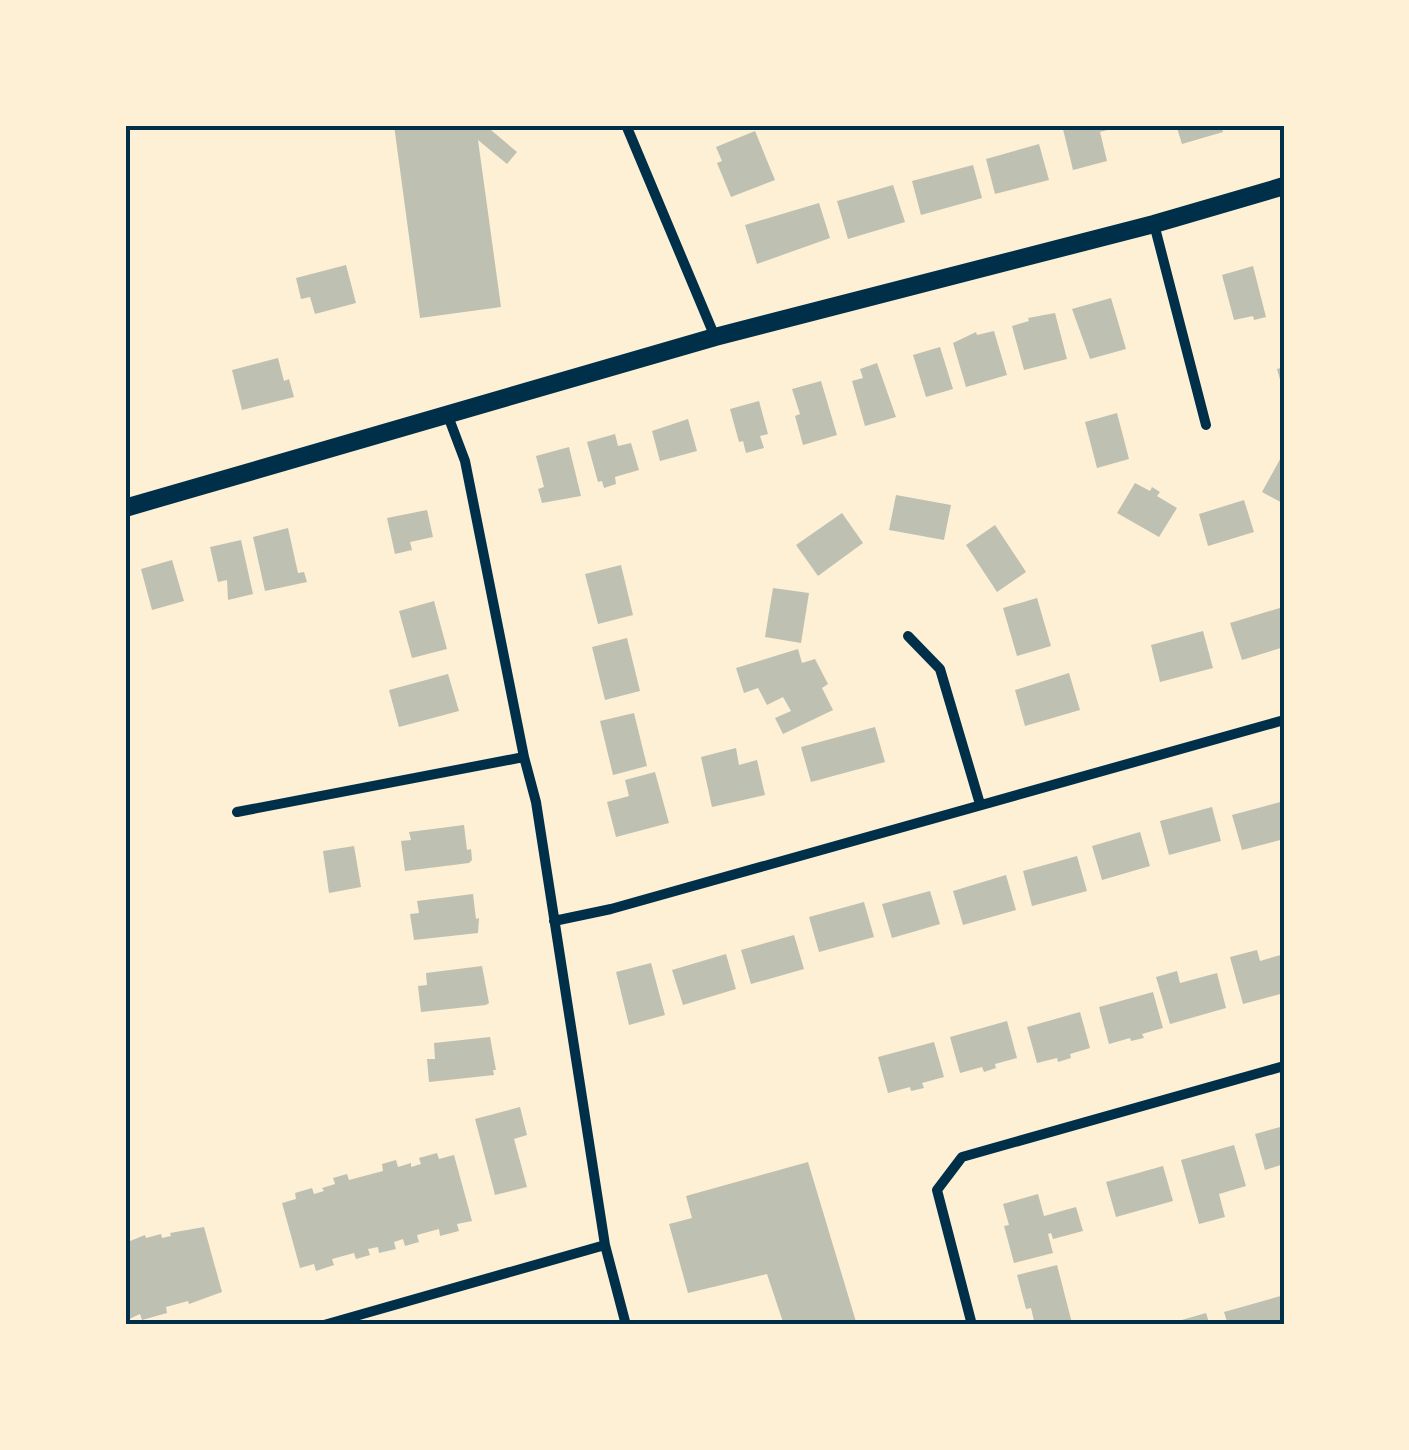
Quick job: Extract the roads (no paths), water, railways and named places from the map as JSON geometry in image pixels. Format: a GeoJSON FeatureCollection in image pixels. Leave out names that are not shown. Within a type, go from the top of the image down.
{"type":"FeatureCollection","features":[{"type":"Feature","properties":{"kind":"street"},"geometry":{"type":"LineString","coordinates":[[626,125],[715,337]]}},
{"type":"Feature","properties":{"kind":"street"},"geometry":{"type":"LineString","coordinates":[[125,508],[715,337],[1154,224],[1284,186]]}},
{"type":"Feature","properties":{"kind":"street"},"geometry":{"type":"LineString","coordinates":[[1154,224],[1206,425]]}},
{"type":"Feature","properties":{"kind":"street"},"geometry":{"type":"LineString","coordinates":[[448,416],[465,462],[536,802],[604,1245],[626,1325]]}},
{"type":"Feature","properties":{"kind":"street"},"geometry":{"type":"LineString","coordinates":[[908,636],[940,668],[980,804]]}},
{"type":"Feature","properties":{"kind":"street"},"geometry":{"type":"LineString","coordinates":[[554,921],[1284,720]]}},
{"type":"Feature","properties":{"kind":"street"},"geometry":{"type":"LineString","coordinates":[[237,812],[524,757]]}},
{"type":"Feature","properties":{"kind":"street"},"geometry":{"type":"LineString","coordinates":[[972,1325],[937,1190],[962,1157],[1284,1066]]}},
{"type":"Feature","properties":{"kind":"street"},"geometry":{"type":"LineString","coordinates":[[324,1325],[604,1245]]}}]}
